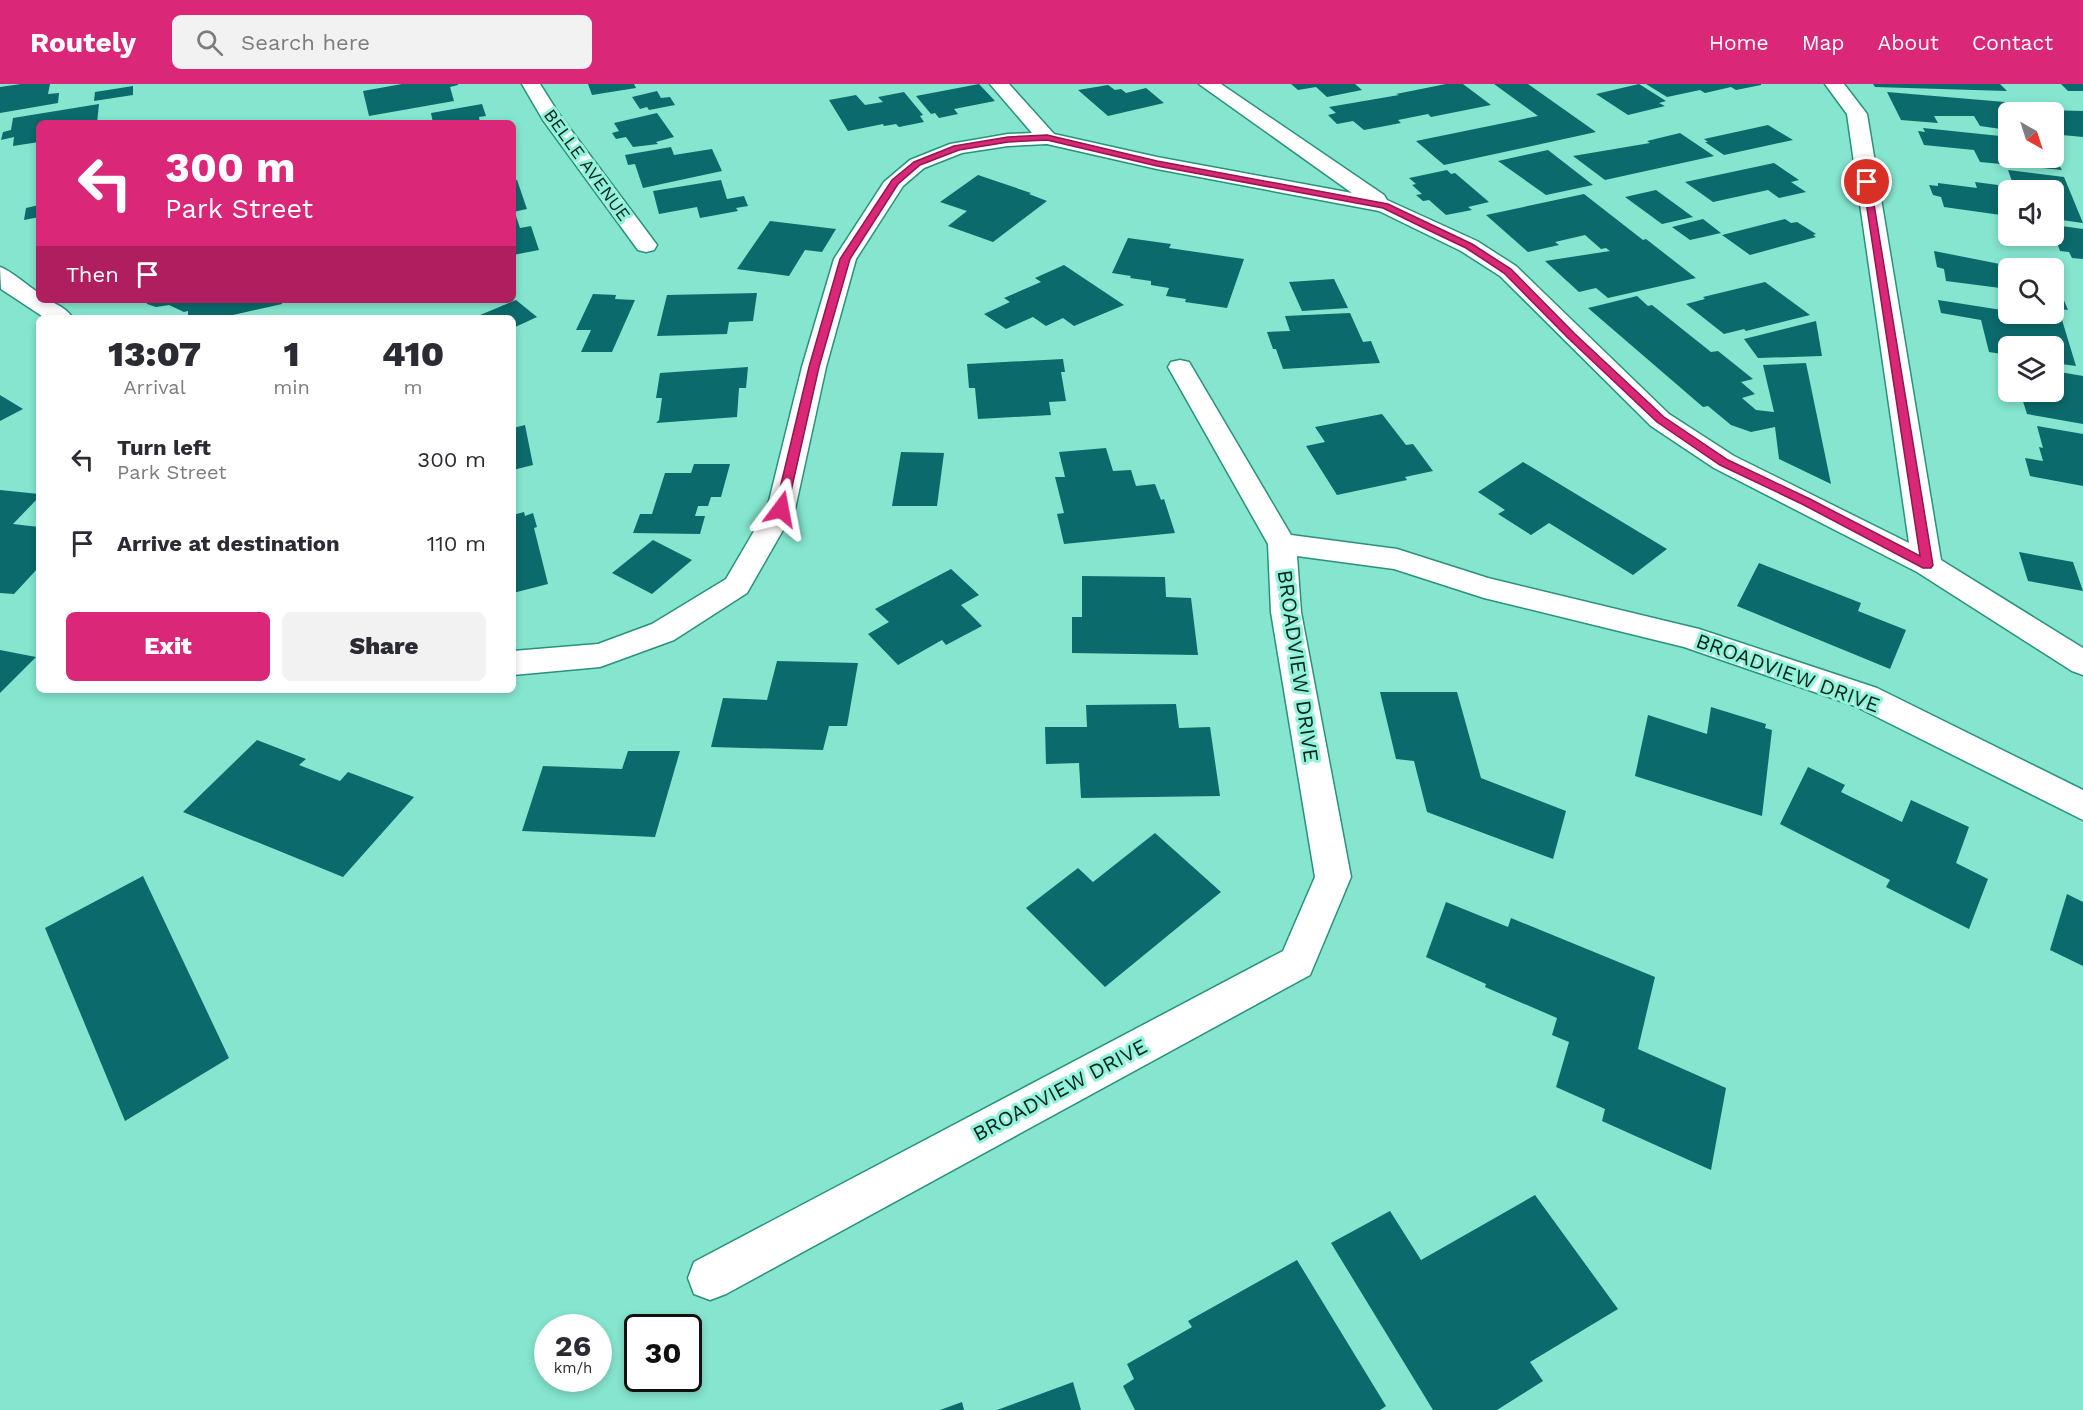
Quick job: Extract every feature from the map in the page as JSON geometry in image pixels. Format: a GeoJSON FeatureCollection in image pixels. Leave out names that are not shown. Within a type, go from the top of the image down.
{"type":"FeatureCollection","features":[{"type":"Feature","properties":{"kind":"street","name":"BELLE AVENUE"},"geometry":{"type":"LineString","coordinates":[[531,84],[550,116],[646,245]]}},
{"type":"Feature","properties":{"kind":"street"},"geometry":{"type":"LineString","coordinates":[[999,84],[1047,138]]}},
{"type":"Feature","properties":{"kind":"street"},"geometry":{"type":"LineString","coordinates":[[1208,84],[1385,206],[1469,246],[1508,271],[1660,420],[1715,456],[1927,565],[2083,663]]}},
{"type":"Feature","properties":{"kind":"street"},"geometry":{"type":"LineString","coordinates":[[1834,84],[1857,114],[1927,565]]}},
{"type":"Feature","properties":{"kind":"street"},"geometry":{"type":"LineString","coordinates":[[516,663],[600,656],[663,632],[737,586],[781,509],[814,367],[845,259],[895,182],[917,164],[957,148],[1008,140],[1047,138],[1157,163],[1385,206]]}},
{"type":"Feature","properties":{"kind":"street"},"geometry":{"type":"LineString","coordinates":[[0,274],[9,284],[36,302]]}},
{"type":"Feature","properties":{"kind":"street"},"geometry":{"type":"LineString","coordinates":[[38,303],[56,315]]}},
{"type":"Feature","properties":{"kind":"street"},"geometry":{"type":"LineString","coordinates":[[1180,367],[1282,544]]}},
{"type":"Feature","properties":{"kind":"street","name":"BROADVIEW DRIVE"},"geometry":{"type":"LineString","coordinates":[[710,1278],[1297,963],[1333,878],[1286,612],[1282,544],[1397,559],[1484,588],[1688,637],[1866,697],[2083,806]]}},
{"type":"Feature","properties":{"kind":"building"},"geometry":{"type":"Polygon","coordinates":[[[50,84],[48,94],[59,93],[58,103],[0,113],[0,87],[50,84]]]}},
{"type":"Feature","properties":{"kind":"building"},"geometry":{"type":"Polygon","coordinates":[[[402,84],[458,85],[450,87],[454,101],[369,116],[363,91],[402,84]]]}},
{"type":"Feature","properties":{"kind":"building"},"geometry":{"type":"Polygon","coordinates":[[[588,84],[634,84],[636,88],[592,95],[588,84]]]}},
{"type":"Feature","properties":{"kind":"building"},"geometry":{"type":"Polygon","coordinates":[[[979,84],[995,101],[954,109],[958,114],[939,118],[935,113],[931,114],[916,96],[979,84]]]}},
{"type":"Feature","properties":{"kind":"building"},"geometry":{"type":"Polygon","coordinates":[[[1291,84],[1355,84],[1362,90],[1327,97],[1316,87],[1298,90],[1291,84]]]}},
{"type":"Feature","properties":{"kind":"building"},"geometry":{"type":"Polygon","coordinates":[[[1446,84],[1463,84],[1491,105],[1431,117],[1428,114],[1398,120],[1401,123],[1364,130],[1353,121],[1337,124],[1328,115],[1336,113],[1329,107],[1446,84]]]}},
{"type":"Feature","properties":{"kind":"building"},"geometry":{"type":"Polygon","coordinates":[[[1494,84],[1528,84],[1596,132],[1444,165],[1416,141],[1538,116],[1494,84]]]}},
{"type":"Feature","properties":{"kind":"building"},"geometry":{"type":"Polygon","coordinates":[[[1639,84],[1666,101],[1659,103],[1665,106],[1628,115],[1596,94],[1639,84]]]}},
{"type":"Feature","properties":{"kind":"building"},"geometry":{"type":"Polygon","coordinates":[[[1646,84],[1761,85],[1736,90],[1731,87],[1705,93],[1700,90],[1667,97],[1646,84]]]}},
{"type":"Feature","properties":{"kind":"building"},"geometry":{"type":"Polygon","coordinates":[[[1873,84],[2000,84],[2007,91],[1875,87],[1873,84]]]}},
{"type":"Feature","properties":{"kind":"building"},"geometry":{"type":"Polygon","coordinates":[[[2061,84],[2083,84],[2083,91],[2068,91],[2061,84]]]}},
{"type":"Feature","properties":{"kind":"building"},"geometry":{"type":"Polygon","coordinates":[[[1108,85],[1126,93],[1146,88],[1164,103],[1108,116],[1078,90],[1108,85]]]}},
{"type":"Feature","properties":{"kind":"building"},"geometry":{"type":"Polygon","coordinates":[[[133,86],[133,95],[94,101],[95,92],[133,86]]]}},
{"type":"Feature","properties":{"kind":"building"},"geometry":{"type":"Polygon","coordinates":[[[657,91],[661,98],[670,97],[675,105],[649,110],[647,107],[640,109],[632,97],[657,91]]]}},
{"type":"Feature","properties":{"kind":"building"},"geometry":{"type":"Polygon","coordinates":[[[904,92],[923,115],[920,116],[924,122],[899,127],[896,124],[884,126],[883,124],[848,131],[829,100],[856,95],[865,105],[883,102],[878,97],[904,92]]]}},
{"type":"Feature","properties":{"kind":"building"},"geometry":{"type":"Polygon","coordinates":[[[1887,92],[2005,102],[1998,102],[1998,129],[1980,126],[1974,116],[1934,116],[1938,123],[1901,120],[1887,92]]]}},
{"type":"Feature","properties":{"kind":"building"},"geometry":{"type":"Polygon","coordinates":[[[99,104],[97,120],[36,120],[36,142],[13,146],[14,137],[1,140],[3,132],[11,130],[13,118],[99,104]]]}},
{"type":"Feature","properties":{"kind":"building"},"geometry":{"type":"Polygon","coordinates":[[[482,104],[486,116],[479,117],[480,120],[432,120],[431,113],[482,104]]]}},
{"type":"Feature","properties":{"kind":"building"},"geometry":{"type":"Polygon","coordinates":[[[2064,111],[2083,111],[2083,137],[2064,135],[2064,111]]]}},
{"type":"Feature","properties":{"kind":"building"},"geometry":{"type":"Polygon","coordinates":[[[657,113],[674,137],[656,142],[658,144],[633,147],[626,137],[616,139],[612,133],[619,131],[614,123],[657,113]]]}},
{"type":"Feature","properties":{"kind":"building"},"geometry":{"type":"Polygon","coordinates":[[[1768,125],[1793,140],[1724,155],[1704,139],[1768,125]]]}},
{"type":"Feature","properties":{"kind":"building"},"geometry":{"type":"Polygon","coordinates":[[[1923,128],[1998,136],[1998,164],[1980,162],[1974,150],[1924,145],[1918,131],[1925,132],[1923,128]]]}},
{"type":"Feature","properties":{"kind":"building"},"geometry":{"type":"Polygon","coordinates":[[[1680,133],[1714,156],[1605,180],[1573,156],[1650,143],[1647,141],[1680,133]]]}},
{"type":"Feature","properties":{"kind":"building"},"geometry":{"type":"Polygon","coordinates":[[[671,147],[674,155],[712,149],[722,171],[643,188],[635,164],[628,165],[625,155],[671,147]]]}},
{"type":"Feature","properties":{"kind":"building"},"geometry":{"type":"Polygon","coordinates":[[[1548,150],[1593,185],[1546,195],[1498,161],[1548,150]]]}},
{"type":"Feature","properties":{"kind":"building"},"geometry":{"type":"Polygon","coordinates":[[[1774,163],[1799,180],[1791,182],[1806,192],[1779,198],[1768,190],[1713,202],[1685,182],[1774,163]]]}},
{"type":"Feature","properties":{"kind":"building"},"geometry":{"type":"Polygon","coordinates":[[[1447,170],[1451,174],[1455,173],[1489,202],[1468,207],[1472,210],[1446,215],[1429,200],[1423,201],[1416,195],[1422,194],[1412,185],[1416,184],[1409,178],[1447,170]]]}},
{"type":"Feature","properties":{"kind":"building"},"geometry":{"type":"Polygon","coordinates":[[[2008,170],[2064,177],[2083,223],[2064,220],[2064,180],[2012,180],[2008,170]]]}},
{"type":"Feature","properties":{"kind":"building"},"geometry":{"type":"Polygon","coordinates":[[[978,175],[1031,193],[1029,194],[1047,201],[993,242],[948,226],[967,211],[940,202],[978,175]]]}},
{"type":"Feature","properties":{"kind":"building"},"geometry":{"type":"Polygon","coordinates":[[[516,180],[527,209],[516,211],[516,180]]]}},
{"type":"Feature","properties":{"kind":"building"},"geometry":{"type":"Polygon","coordinates":[[[721,180],[727,199],[744,196],[748,206],[736,208],[738,211],[700,218],[697,207],[659,214],[653,191],[721,180]]]}},
{"type":"Feature","properties":{"kind":"building"},"geometry":{"type":"Polygon","coordinates":[[[1975,182],[1998,185],[1998,215],[1944,207],[1941,197],[1933,195],[1929,185],[1938,186],[1938,183],[1977,188],[1975,182]]]}},
{"type":"Feature","properties":{"kind":"building"},"geometry":{"type":"Polygon","coordinates":[[[1656,190],[1693,217],[1662,224],[1625,197],[1656,190]]]}},
{"type":"Feature","properties":{"kind":"building"},"geometry":{"type":"Polygon","coordinates":[[[1584,194],[1696,278],[1608,298],[1596,288],[1579,292],[1545,261],[1610,251],[1606,248],[1601,249],[1585,235],[1555,242],[1559,245],[1528,252],[1486,215],[1584,194]]]}},
{"type":"Feature","properties":{"kind":"building"},"geometry":{"type":"Polygon","coordinates":[[[36,206],[36,218],[24,220],[26,208],[36,206]]]}},
{"type":"Feature","properties":{"kind":"building"},"geometry":{"type":"Polygon","coordinates":[[[516,216],[520,228],[531,226],[539,250],[516,254],[516,216]]]}},
{"type":"Feature","properties":{"kind":"building"},"geometry":{"type":"Polygon","coordinates":[[[1703,219],[1721,233],[1690,240],[1672,227],[1703,219]]]}},
{"type":"Feature","properties":{"kind":"building"},"geometry":{"type":"Polygon","coordinates":[[[1785,219],[1791,223],[1797,222],[1816,234],[1813,235],[1816,237],[1750,255],[1722,235],[1785,219]]]}},
{"type":"Feature","properties":{"kind":"building"},"geometry":{"type":"Polygon","coordinates":[[[770,221],[836,229],[822,252],[805,250],[789,276],[737,269],[770,221]]]}},
{"type":"Feature","properties":{"kind":"building"},"geometry":{"type":"Polygon","coordinates":[[[2064,226],[2083,229],[2083,259],[2072,258],[2069,252],[2060,251],[2058,246],[2064,246],[2064,226]]]}},
{"type":"Feature","properties":{"kind":"building"},"geometry":{"type":"Polygon","coordinates":[[[1128,238],[1171,244],[1169,248],[1244,259],[1227,308],[1185,302],[1186,299],[1166,296],[1169,288],[1151,285],[1151,281],[1112,273],[1128,238]]]}},
{"type":"Feature","properties":{"kind":"building"},"geometry":{"type":"Polygon","coordinates":[[[1934,251],[1998,264],[1998,288],[1946,281],[1944,269],[1937,267],[1934,251]]]}},
{"type":"Feature","properties":{"kind":"building"},"geometry":{"type":"Polygon","coordinates":[[[1064,265],[1124,305],[1074,326],[1063,318],[1046,326],[1033,317],[1006,329],[984,314],[1010,302],[1004,298],[1041,282],[1035,278],[1064,265]]]}},
{"type":"Feature","properties":{"kind":"building"},"geometry":{"type":"Polygon","coordinates":[[[1334,279],[1348,308],[1302,311],[1289,282],[1334,279]]]}},
{"type":"Feature","properties":{"kind":"building"},"geometry":{"type":"Polygon","coordinates":[[[1765,282],[1810,315],[1746,331],[1744,329],[1724,334],[1686,304],[1705,299],[1703,297],[1765,282]]]}},
{"type":"Feature","properties":{"kind":"building"},"geometry":{"type":"Polygon","coordinates":[[[757,293],[753,321],[729,322],[727,334],[657,336],[667,295],[757,293]]]}},
{"type":"Feature","properties":{"kind":"building"},"geometry":{"type":"Polygon","coordinates":[[[593,294],[616,295],[615,299],[635,300],[612,352],[581,352],[591,330],[576,330],[593,294]]]}},
{"type":"Feature","properties":{"kind":"building"},"geometry":{"type":"Polygon","coordinates":[[[1637,296],[1648,306],[1652,305],[1711,352],[1718,351],[1753,379],[1741,382],[1755,394],[1742,398],[1756,410],[1774,412],[1763,365],[1806,363],[1831,484],[1779,459],[1775,427],[1751,432],[1731,425],[1708,406],[1703,407],[1588,308],[1637,296]]]}},
{"type":"Feature","properties":{"kind":"building"},"geometry":{"type":"Polygon","coordinates":[[[516,300],[537,317],[516,327],[516,315],[480,315],[509,303],[516,303],[516,300]]]}},
{"type":"Feature","properties":{"kind":"building"},"geometry":{"type":"Polygon","coordinates":[[[1938,300],[1998,309],[1998,324],[2063,324],[2076,366],[2064,364],[2064,336],[1998,336],[1998,353],[1989,352],[1981,320],[1941,313],[1938,300]]]}},
{"type":"Feature","properties":{"kind":"building"},"geometry":{"type":"Polygon","coordinates":[[[282,303],[233,315],[188,315],[188,311],[184,312],[169,305],[156,307],[147,304],[282,303]]]}},
{"type":"Feature","properties":{"kind":"building"},"geometry":{"type":"Polygon","coordinates":[[[1350,313],[1363,342],[1371,341],[1380,363],[1283,369],[1267,332],[1290,331],[1285,316],[1350,313]]]}},
{"type":"Feature","properties":{"kind":"building"},"geometry":{"type":"Polygon","coordinates":[[[1816,321],[1822,356],[1758,358],[1744,339],[1816,321]]]}},
{"type":"Feature","properties":{"kind":"building"},"geometry":{"type":"Polygon","coordinates":[[[1063,359],[1065,372],[1061,372],[1066,401],[1049,402],[1051,415],[978,419],[975,388],[969,388],[967,364],[1063,359]]]}},
{"type":"Feature","properties":{"kind":"building"},"geometry":{"type":"Polygon","coordinates":[[[748,367],[746,388],[739,388],[737,417],[656,423],[659,420],[662,398],[656,398],[660,373],[748,367]]]}},
{"type":"Feature","properties":{"kind":"building"},"geometry":{"type":"Polygon","coordinates":[[[2064,373],[2083,376],[2083,424],[2027,414],[2023,402],[2064,402],[2064,373]]]}},
{"type":"Feature","properties":{"kind":"building"},"geometry":{"type":"Polygon","coordinates":[[[0,395],[23,409],[0,421],[0,395]]]}},
{"type":"Feature","properties":{"kind":"building"},"geometry":{"type":"Polygon","coordinates":[[[1382,414],[1406,445],[1413,444],[1433,471],[1405,477],[1407,480],[1337,495],[1306,446],[1325,442],[1315,427],[1382,414]]]}},
{"type":"Feature","properties":{"kind":"building"},"geometry":{"type":"Polygon","coordinates":[[[525,425],[533,465],[516,469],[516,427],[525,425]]]}},
{"type":"Feature","properties":{"kind":"building"},"geometry":{"type":"Polygon","coordinates":[[[2037,426],[2083,434],[2083,486],[2030,476],[2025,458],[2043,461],[2039,447],[2043,448],[2037,426]]]}},
{"type":"Feature","properties":{"kind":"building"},"geometry":{"type":"Polygon","coordinates":[[[1106,448],[1113,471],[1131,470],[1136,486],[1155,484],[1161,500],[1164,499],[1175,533],[1064,544],[1057,514],[1064,513],[1055,477],[1065,477],[1059,452],[1106,448]]]}},
{"type":"Feature","properties":{"kind":"building"},"geometry":{"type":"Polygon","coordinates":[[[901,452],[944,453],[937,506],[892,506],[901,452]]]}},
{"type":"Feature","properties":{"kind":"building"},"geometry":{"type":"Polygon","coordinates":[[[1523,462],[1667,549],[1633,575],[1549,523],[1531,535],[1498,514],[1505,510],[1478,492],[1523,462]]]}},
{"type":"Feature","properties":{"kind":"building"},"geometry":{"type":"Polygon","coordinates":[[[694,464],[730,464],[721,497],[711,497],[708,506],[698,506],[695,516],[705,516],[700,534],[633,533],[640,514],[652,514],[665,473],[691,473],[694,464]]]}},
{"type":"Feature","properties":{"kind":"building"},"geometry":{"type":"Polygon","coordinates":[[[0,490],[36,494],[36,500],[13,524],[36,527],[36,570],[14,594],[0,593],[0,490]]]}},
{"type":"Feature","properties":{"kind":"building"},"geometry":{"type":"Polygon","coordinates":[[[524,512],[525,516],[533,513],[537,527],[534,528],[548,584],[516,592],[516,514],[524,512]]]}},
{"type":"Feature","properties":{"kind":"building"},"geometry":{"type":"Polygon","coordinates":[[[653,540],[692,560],[652,594],[612,573],[653,540]]]}},
{"type":"Feature","properties":{"kind":"building"},"geometry":{"type":"Polygon","coordinates":[[[2019,552],[2073,562],[2083,591],[2028,581],[2019,552]]]}},
{"type":"Feature","properties":{"kind":"building"},"geometry":{"type":"Polygon","coordinates":[[[1759,563],[1861,603],[1858,611],[1906,630],[1890,669],[1737,606],[1759,563]]]}},
{"type":"Feature","properties":{"kind":"building"},"geometry":{"type":"Polygon","coordinates":[[[951,569],[979,595],[961,605],[982,626],[946,645],[942,640],[898,665],[868,634],[889,622],[875,609],[951,569]]]}},
{"type":"Feature","properties":{"kind":"building"},"geometry":{"type":"Polygon","coordinates":[[[1082,576],[1165,577],[1166,597],[1191,598],[1198,655],[1072,653],[1072,617],[1082,617],[1082,576]]]}},
{"type":"Feature","properties":{"kind":"building"},"geometry":{"type":"Polygon","coordinates":[[[0,650],[36,657],[0,693],[0,650]]]}},
{"type":"Feature","properties":{"kind":"building"},"geometry":{"type":"Polygon","coordinates":[[[777,661],[858,663],[847,726],[829,726],[823,750],[711,747],[723,698],[767,700],[777,661]]]}},
{"type":"Feature","properties":{"kind":"building"},"geometry":{"type":"Polygon","coordinates":[[[1380,692],[1457,692],[1481,778],[1566,811],[1553,859],[1427,812],[1414,761],[1396,759],[1380,692]]]}},
{"type":"Feature","properties":{"kind":"building"},"geometry":{"type":"Polygon","coordinates":[[[1176,704],[1179,728],[1210,727],[1220,796],[1081,798],[1079,763],[1046,764],[1045,727],[1087,727],[1086,705],[1176,704]]]}},
{"type":"Feature","properties":{"kind":"building"},"geometry":{"type":"Polygon","coordinates":[[[1711,707],[1766,724],[1765,728],[1772,730],[1762,816],[1635,776],[1648,715],[1707,734],[1711,707]]]}},
{"type":"Feature","properties":{"kind":"building"},"geometry":{"type":"Polygon","coordinates":[[[257,740],[306,759],[299,765],[340,781],[348,772],[414,797],[343,877],[183,812],[257,740]]]}},
{"type":"Feature","properties":{"kind":"building"},"geometry":{"type":"Polygon","coordinates":[[[628,751],[680,751],[655,837],[522,831],[543,766],[622,769],[628,751]]]}},
{"type":"Feature","properties":{"kind":"building"},"geometry":{"type":"Polygon","coordinates":[[[1808,767],[1845,785],[1841,792],[1902,822],[1911,800],[1969,827],[1956,863],[1988,879],[1969,929],[1886,887],[1890,880],[1780,824],[1808,767]]]}},
{"type":"Feature","properties":{"kind":"building"},"geometry":{"type":"Polygon","coordinates":[[[1155,833],[1221,892],[1105,987],[1026,908],[1078,868],[1093,882],[1155,833]]]}},
{"type":"Feature","properties":{"kind":"building"},"geometry":{"type":"Polygon","coordinates":[[[143,876],[229,1058],[125,1121],[45,928],[143,876]]]}},
{"type":"Feature","properties":{"kind":"building"},"geometry":{"type":"Polygon","coordinates":[[[2067,894],[2083,902],[2083,966],[2050,950],[2067,894]]]}},
{"type":"Feature","properties":{"kind":"building"},"geometry":{"type":"Polygon","coordinates":[[[1446,902],[1508,927],[1511,918],[1655,977],[1638,1049],[1726,1088],[1711,1170],[1602,1121],[1605,1109],[1556,1087],[1569,1042],[1552,1035],[1557,1018],[1485,987],[1486,984],[1426,957],[1446,902]]]}},
{"type":"Feature","properties":{"kind":"building"},"geometry":{"type":"Polygon","coordinates":[[[1535,1195],[1618,1309],[1530,1362],[1543,1381],[1497,1410],[1433,1410],[1331,1243],[1390,1211],[1421,1260],[1535,1195]]]}},
{"type":"Feature","properties":{"kind":"building"},"geometry":{"type":"Polygon","coordinates":[[[1297,1260],[1386,1406],[1380,1410],[1135,1410],[1123,1386],[1134,1379],[1127,1364],[1192,1327],[1188,1321],[1297,1260]]]}},
{"type":"Feature","properties":{"kind":"building"},"geometry":{"type":"Polygon","coordinates":[[[1073,1382],[1081,1410],[997,1410],[1073,1382]]]}},
{"type":"Feature","properties":{"kind":"building"},"geometry":{"type":"Polygon","coordinates":[[[962,1402],[964,1410],[940,1410],[962,1402]]]}},
{"type":"Feature","properties":{"kind":"route"},"geometry":{"type":"LineString","coordinates":[[781,509],[814,367],[845,259],[895,182],[917,164],[957,148],[1008,140],[1047,138],[1157,163],[1385,206],[1469,246],[1508,271],[1660,420],[1724,462],[1927,565],[1867,182]]}}]}
